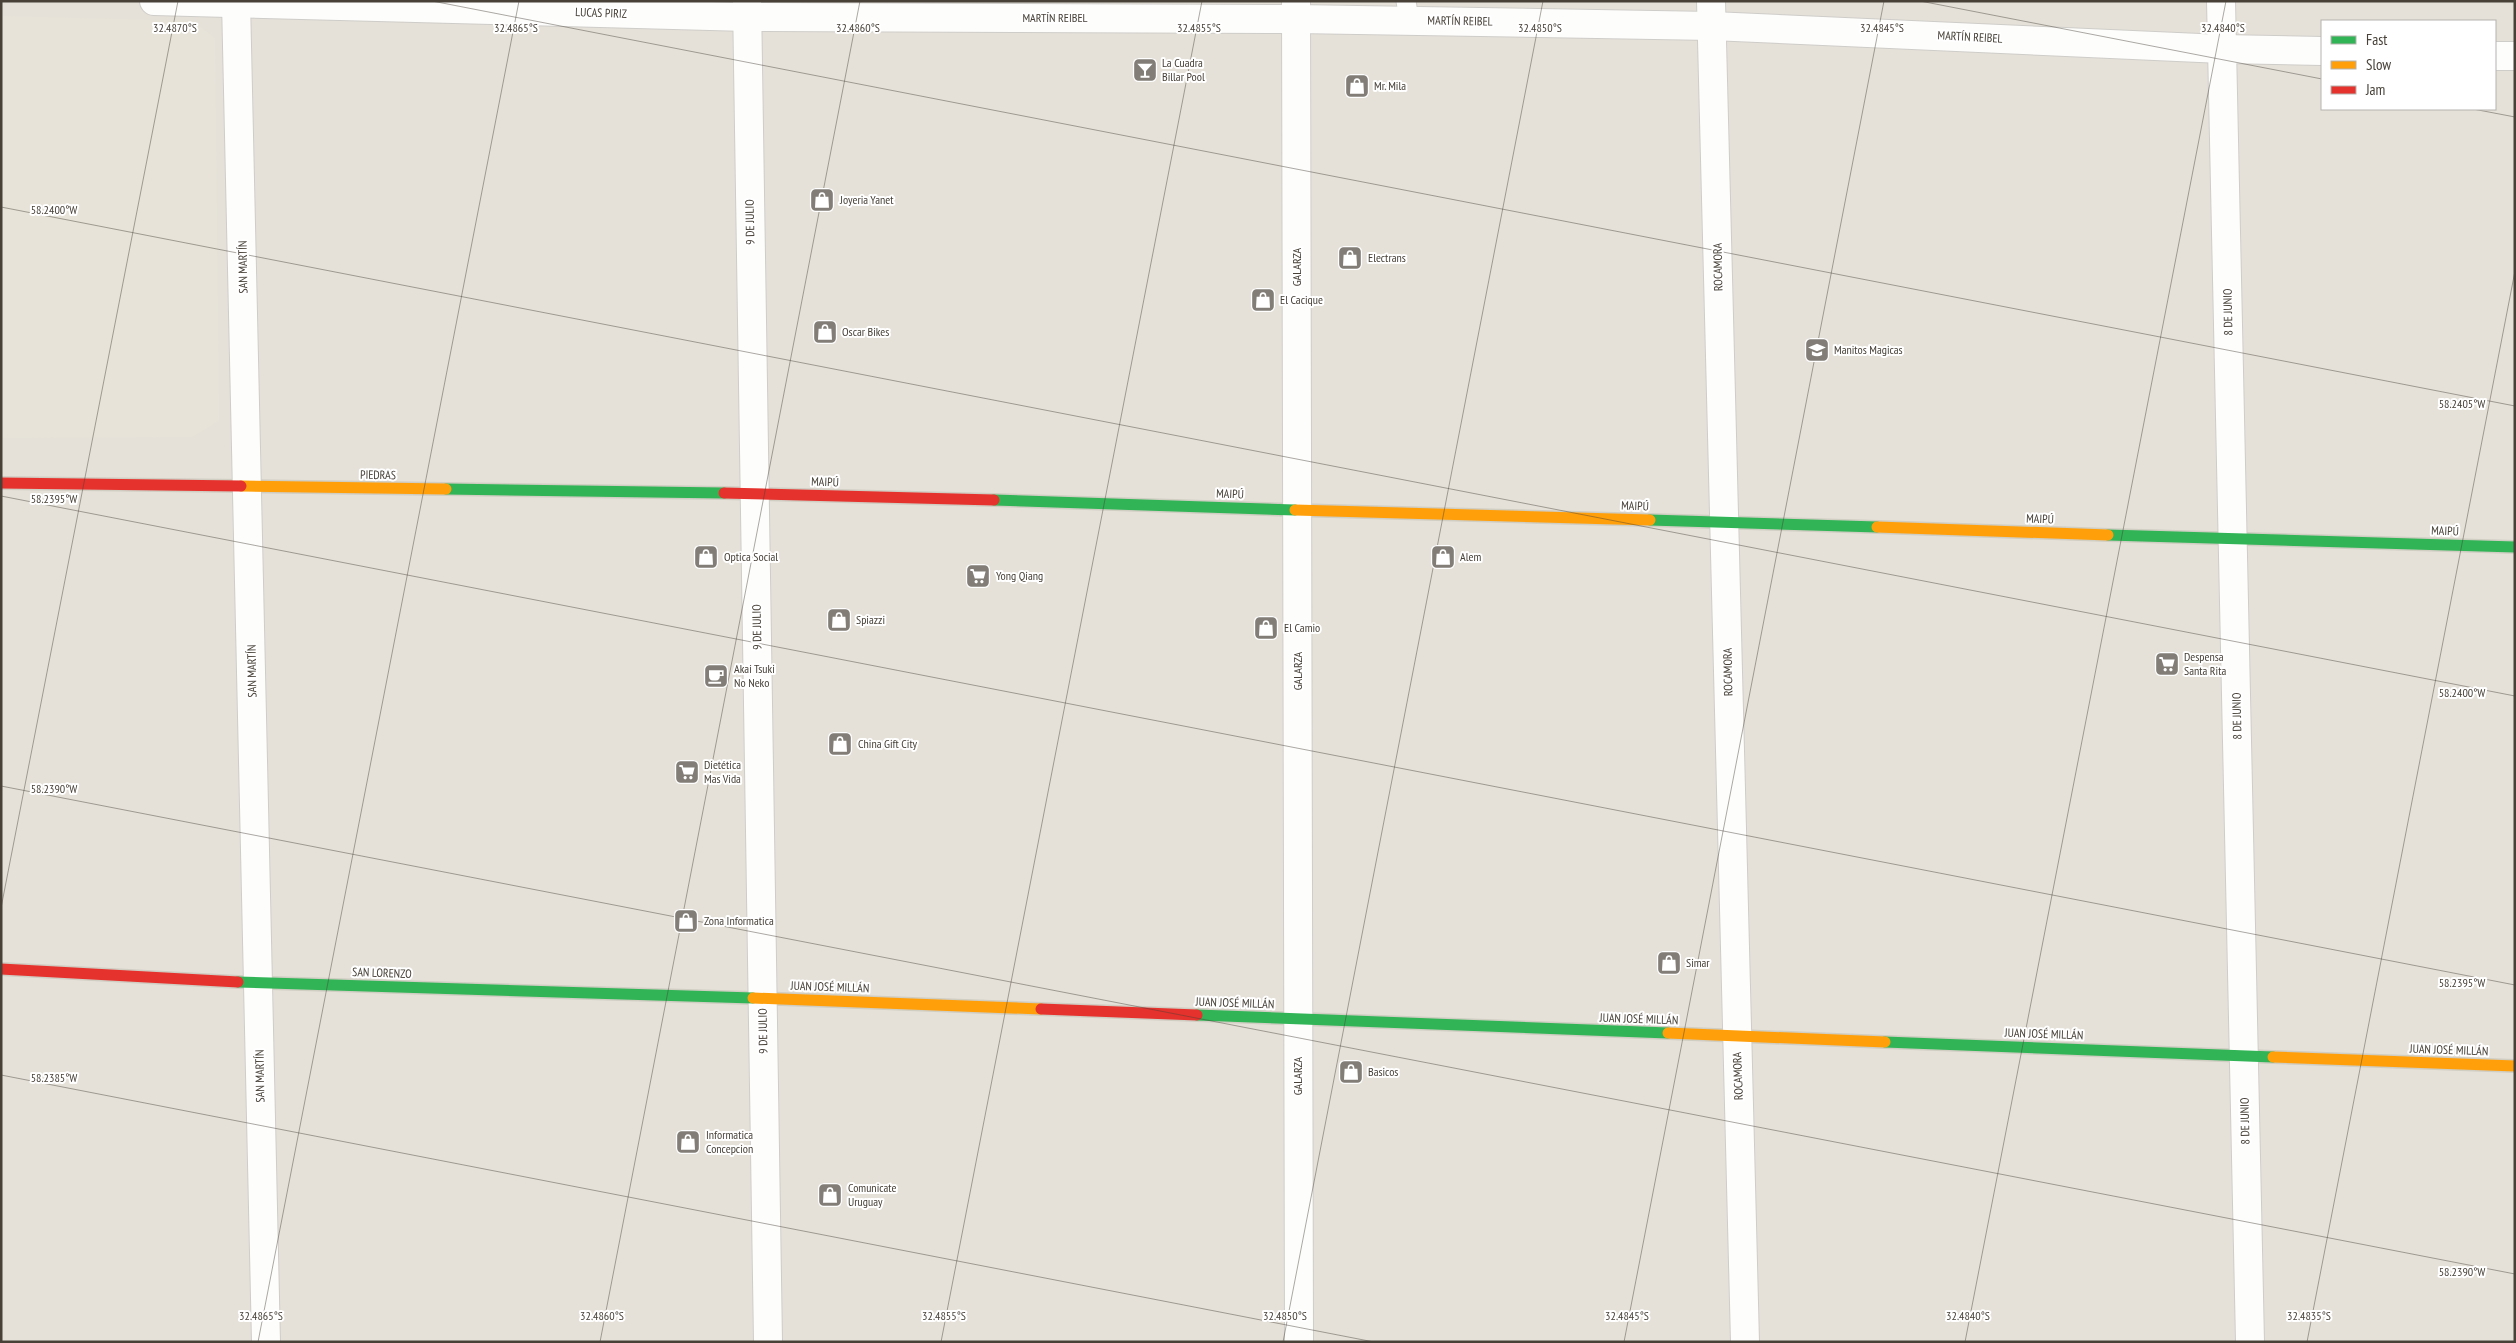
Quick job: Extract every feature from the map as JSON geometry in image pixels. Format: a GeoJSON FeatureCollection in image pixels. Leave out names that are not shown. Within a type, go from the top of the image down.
{"type":"FeatureCollection","features":[{"type":"Feature","properties":{"kind":"street","name":"LUCAS PIRIZ"},"geometry":{"type":"LineString","coordinates":[[154,1],[747,9]]}},
{"type":"Feature","properties":{"kind":"street","name":"8 DE JUNIO"},"geometry":{"type":"LineString","coordinates":[[2221,1],[2250,1342]]}},
{"type":"Feature","properties":{"kind":"street","name":"SAN MARTÍN"},"geometry":{"type":"LineString","coordinates":[[236,2],[266,1342]]}},
{"type":"Feature","properties":{"kind":"street","name":"MARTÍN REIBEL"},"geometry":{"type":"LineString","coordinates":[[747,9],[1711,13],[2222,49],[2321,51]]}},
{"type":"Feature","properties":{"kind":"street","name":"9 DE JULIO"},"geometry":{"type":"LineString","coordinates":[[747,9],[768,1342]]}},
{"type":"Feature","properties":{"kind":"street","name":"GALARZA"},"geometry":{"type":"LineString","coordinates":[[1296,10],[1299,1342]]}},
{"type":"Feature","properties":{"kind":"street","name":"ROCAMORA"},"geometry":{"type":"LineString","coordinates":[[1711,13],[1745,1342]]}},
{"type":"Feature","properties":{"kind":"street"},"geometry":{"type":"LineString","coordinates":[[2496,56],[2515,56]]}},
{"type":"Feature","properties":{"kind":"street","name":"PIEDRAS"},"geometry":{"type":"LineString","coordinates":[[1,483],[248,488],[754,493]]}},
{"type":"Feature","properties":{"kind":"street","name":"MAIPÚ"},"geometry":{"type":"LineString","coordinates":[[754,493],[2515,547]]}},
{"type":"Feature","properties":{"kind":"street","name":"SAN LORENZO"},"geometry":{"type":"LineString","coordinates":[[1,969],[258,983],[763,998]]}},
{"type":"Feature","properties":{"kind":"street","name":"JUAN JOSÉ MILLÁN"},"geometry":{"type":"LineString","coordinates":[[763,998],[2515,1066]]}},
{"type":"Feature","properties":{"kind":"shaded area"},"geometry":{"type":"Polygon","coordinates":[[[1,1],[2515,1],[2515,1342],[1,1342],[1,1]]]}},
{"type":"Feature","properties":{"kind":"shaded area"},"geometry":{"type":"Polygon","coordinates":[[[1,16],[193,21],[215,38],[219,421],[192,437],[1,438],[1,16]]]}},
{"type":"Feature","properties":{"kind":"traffic: fast"},"geometry":{"type":"LineString","coordinates":[[446,489],[724,493]]}},
{"type":"Feature","properties":{"kind":"traffic: fast"},"geometry":{"type":"LineString","coordinates":[[994,500],[1295,510]]}},
{"type":"Feature","properties":{"kind":"traffic: fast"},"geometry":{"type":"LineString","coordinates":[[1650,520],[1877,527]]}},
{"type":"Feature","properties":{"kind":"traffic: fast"},"geometry":{"type":"LineString","coordinates":[[2108,535],[2515,547]]}},
{"type":"Feature","properties":{"kind":"traffic: fast"},"geometry":{"type":"LineString","coordinates":[[238,982],[753,998]]}},
{"type":"Feature","properties":{"kind":"traffic: fast"},"geometry":{"type":"LineString","coordinates":[[1197,1015],[1668,1033]]}},
{"type":"Feature","properties":{"kind":"traffic: fast"},"geometry":{"type":"LineString","coordinates":[[1885,1042],[2273,1057]]}},
{"type":"Feature","properties":{"kind":"traffic: slow"},"geometry":{"type":"LineString","coordinates":[[241,486],[446,489]]}},
{"type":"Feature","properties":{"kind":"traffic: slow"},"geometry":{"type":"LineString","coordinates":[[1295,510],[1650,520]]}},
{"type":"Feature","properties":{"kind":"traffic: slow"},"geometry":{"type":"LineString","coordinates":[[1877,527],[2108,535]]}},
{"type":"Feature","properties":{"kind":"traffic: slow"},"geometry":{"type":"LineString","coordinates":[[753,998],[1041,1009]]}},
{"type":"Feature","properties":{"kind":"traffic: slow"},"geometry":{"type":"LineString","coordinates":[[1668,1033],[1885,1042]]}},
{"type":"Feature","properties":{"kind":"traffic: slow"},"geometry":{"type":"LineString","coordinates":[[2273,1057],[2515,1066]]}},
{"type":"Feature","properties":{"kind":"traffic: jam"},"geometry":{"type":"LineString","coordinates":[[1,483],[241,486]]}},
{"type":"Feature","properties":{"kind":"traffic: jam"},"geometry":{"type":"LineString","coordinates":[[724,493],[994,500]]}},
{"type":"Feature","properties":{"kind":"traffic: jam"},"geometry":{"type":"LineString","coordinates":[[1,969],[238,982]]}},
{"type":"Feature","properties":{"kind":"traffic: jam"},"geometry":{"type":"LineString","coordinates":[[1041,1009],[1197,1015]]}},
{"type":"Feature","properties":{"kind":"place","name":"La Cuadra Billar Pool"},"geometry":{"type":"Point","coordinates":[1145,70]}},
{"type":"Feature","properties":{"kind":"place","name":"Mr. Mila"},"geometry":{"type":"Point","coordinates":[1357,86]}},
{"type":"Feature","properties":{"kind":"place","name":"Joyeria Yanet"},"geometry":{"type":"Point","coordinates":[822,200]}},
{"type":"Feature","properties":{"kind":"place","name":"Electrans"},"geometry":{"type":"Point","coordinates":[1350,258]}},
{"type":"Feature","properties":{"kind":"place","name":"El Cacique"},"geometry":{"type":"Point","coordinates":[1263,300]}},
{"type":"Feature","properties":{"kind":"place","name":"Oscar Bikes"},"geometry":{"type":"Point","coordinates":[825,332]}},
{"type":"Feature","properties":{"kind":"place","name":"Manitos Magicas"},"geometry":{"type":"Point","coordinates":[1817,350]}},
{"type":"Feature","properties":{"kind":"place","name":"Optica Social"},"geometry":{"type":"Point","coordinates":[706,557]}},
{"type":"Feature","properties":{"kind":"place","name":"Alem"},"geometry":{"type":"Point","coordinates":[1443,557]}},
{"type":"Feature","properties":{"kind":"place","name":"Yong Qiang"},"geometry":{"type":"Point","coordinates":[978,576]}},
{"type":"Feature","properties":{"kind":"place","name":"Spiazzi"},"geometry":{"type":"Point","coordinates":[839,620]}},
{"type":"Feature","properties":{"kind":"place","name":"El Camio"},"geometry":{"type":"Point","coordinates":[1266,628]}},
{"type":"Feature","properties":{"kind":"place","name":"Despensa Santa Rita"},"geometry":{"type":"Point","coordinates":[2167,664]}},
{"type":"Feature","properties":{"kind":"place","name":"Akai Tsuki No Neko"},"geometry":{"type":"Point","coordinates":[716,676]}},
{"type":"Feature","properties":{"kind":"place","name":"China Gift City"},"geometry":{"type":"Point","coordinates":[840,744]}},
{"type":"Feature","properties":{"kind":"place","name":"Dietética Mas Vida"},"geometry":{"type":"Point","coordinates":[687,772]}},
{"type":"Feature","properties":{"kind":"place","name":"Zona Informatica"},"geometry":{"type":"Point","coordinates":[686,921]}},
{"type":"Feature","properties":{"kind":"place","name":"Simar"},"geometry":{"type":"Point","coordinates":[1669,963]}},
{"type":"Feature","properties":{"kind":"place","name":"Basicos"},"geometry":{"type":"Point","coordinates":[1351,1072]}},
{"type":"Feature","properties":{"kind":"place","name":"Informatica Concepcion"},"geometry":{"type":"Point","coordinates":[688,1142]}},
{"type":"Feature","properties":{"kind":"place","name":"Comunicate Uruguay"},"geometry":{"type":"Point","coordinates":[830,1195]}}]}
